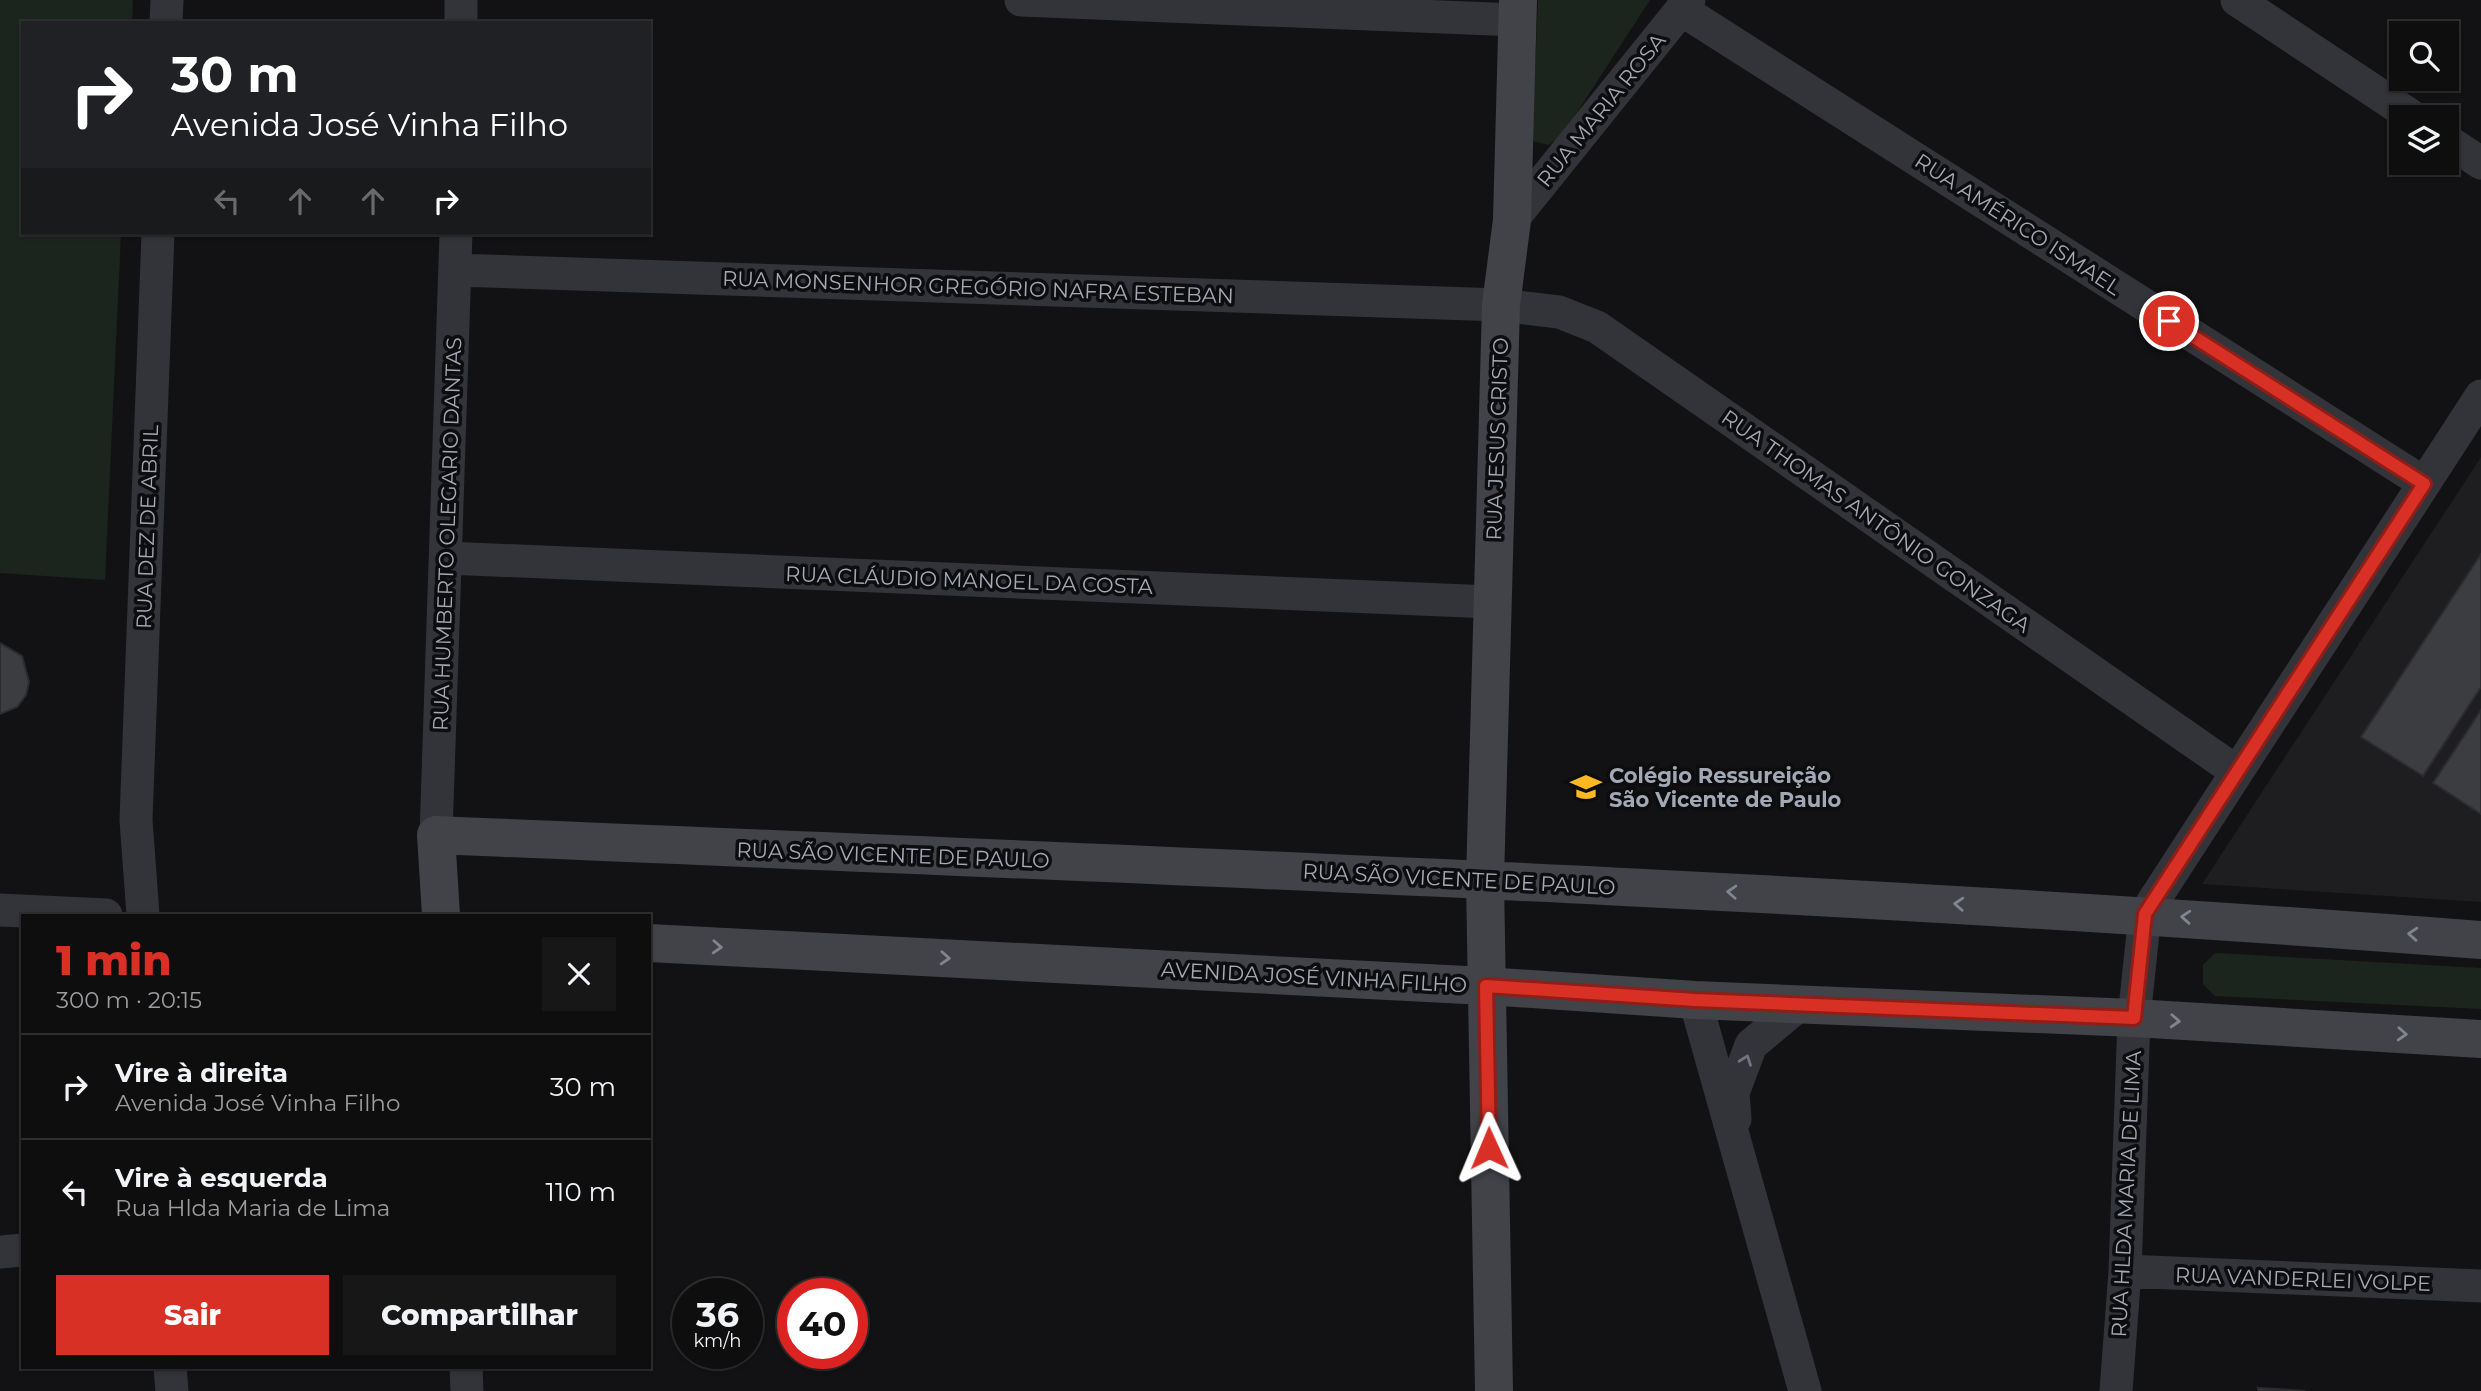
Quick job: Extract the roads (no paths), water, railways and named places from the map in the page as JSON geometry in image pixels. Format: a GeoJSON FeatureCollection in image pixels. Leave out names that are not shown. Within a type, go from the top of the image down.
{"type":"FeatureCollection","features":[{"type":"Feature","properties":{"kind":"street"},"geometry":{"type":"LineString","coordinates":[[166,21],[167,0]]}},
{"type":"Feature","properties":{"kind":"street"},"geometry":{"type":"LineString","coordinates":[[461,0],[461,21]]}},
{"type":"Feature","properties":{"kind":"street"},"geometry":{"type":"LineString","coordinates":[[1021,0],[1518,10]]}},
{"type":"Feature","properties":{"kind":"street"},"geometry":{"type":"LineString","coordinates":[[2237,0],[2395,105]]}},
{"type":"Feature","properties":{"kind":"street","name":"RUA MARIA ROSA"},"geometry":{"type":"LineString","coordinates":[[1512,220],[1686,5]]}},
{"type":"Feature","properties":{"kind":"street","name":"RUA AMÉRICO ISMAEL"},"geometry":{"type":"LineString","coordinates":[[1686,5],[2424,484]]}},
{"type":"Feature","properties":{"kind":"street","name":"RUA JESUS CRISTO"},"geometry":{"type":"LineString","coordinates":[[1494,1391],[1485,880],[1501,305],[1512,220],[1518,10]]}},
{"type":"Feature","properties":{"kind":"street"},"geometry":{"type":"LineString","coordinates":[[2459,149],[2481,163]]}},
{"type":"Feature","properties":{"kind":"street","name":"RUA DEZ DE ABRIL"},"geometry":{"type":"LineString","coordinates":[[142,914],[136,820],[158,235]]}},
{"type":"Feature","properties":{"kind":"street","name":"RUA HUMBERTO OLEGARIO DANTAS"},"geometry":{"type":"LineString","coordinates":[[436,835],[456,235]]}},
{"type":"Feature","properties":{"kind":"street","name":"RUA MONSENHOR GREGÓRIO NAFRA ESTEBAN"},"geometry":{"type":"LineString","coordinates":[[455,270],[1501,305]]}},
{"type":"Feature","properties":{"kind":"street","name":"RUA THOMAS ANTÔNIO GONZAGA"},"geometry":{"type":"LineString","coordinates":[[1501,305],[1559,312],[1597,327],[2237,772]]}},
{"type":"Feature","properties":{"kind":"street"},"geometry":{"type":"LineString","coordinates":[[2145,914],[2481,396]]}},
{"type":"Feature","properties":{"kind":"street","name":"RUA CLÁUDIO MANOEL DA COSTA"},"geometry":{"type":"LineString","coordinates":[[447,558],[1491,602]]}},
{"type":"Feature","properties":{"kind":"street"},"geometry":{"type":"LineString","coordinates":[[436,835],[440,914]]}},
{"type":"Feature","properties":{"kind":"street","name":"RUA SÃO VICENTE DE PAULO"},"geometry":{"type":"LineString","coordinates":[[436,835],[1485,880],[2145,914],[2481,940]]}},
{"type":"Feature","properties":{"kind":"street"},"geometry":{"type":"LineString","coordinates":[[0,910],[85,914]]}},
{"type":"Feature","properties":{"kind":"street","name":"RUA HLDA MARIA DE LIMA"},"geometry":{"type":"LineString","coordinates":[[2116,1391],[2125,1271],[2134,1018],[2145,914]]}},
{"type":"Feature","properties":{"kind":"street","name":"AVENIDA JOSÉ VINHA FILHO"},"geometry":{"type":"LineString","coordinates":[[651,943],[1486,986],[1695,1000],[2134,1018],[2481,1039]]}},
{"type":"Feature","properties":{"kind":"street"},"geometry":{"type":"LineString","coordinates":[[1695,1000],[1805,1391]]}},
{"type":"Feature","properties":{"kind":"street"},"geometry":{"type":"LineString","coordinates":[[1737,1150],[1733,1093],[1751,1045],[1800,1004]]}},
{"type":"Feature","properties":{"kind":"street"},"geometry":{"type":"LineString","coordinates":[[0,1252],[21,1250]]}},
{"type":"Feature","properties":{"kind":"street","name":"RUA VANDERLEI VOLPE"},"geometry":{"type":"LineString","coordinates":[[2125,1271],[2481,1286]]}},
{"type":"Feature","properties":{"kind":"street"},"geometry":{"type":"LineString","coordinates":[[170,1369],[172,1391]]}},
{"type":"Feature","properties":{"kind":"street"},"geometry":{"type":"LineString","coordinates":[[466,1369],[467,1391]]}},
{"type":"Feature","properties":{"kind":"place","name":"Colégio Ressureição São Vicente de Paulo"},"geometry":{"type":"Point","coordinates":[1586,787]}}]}
